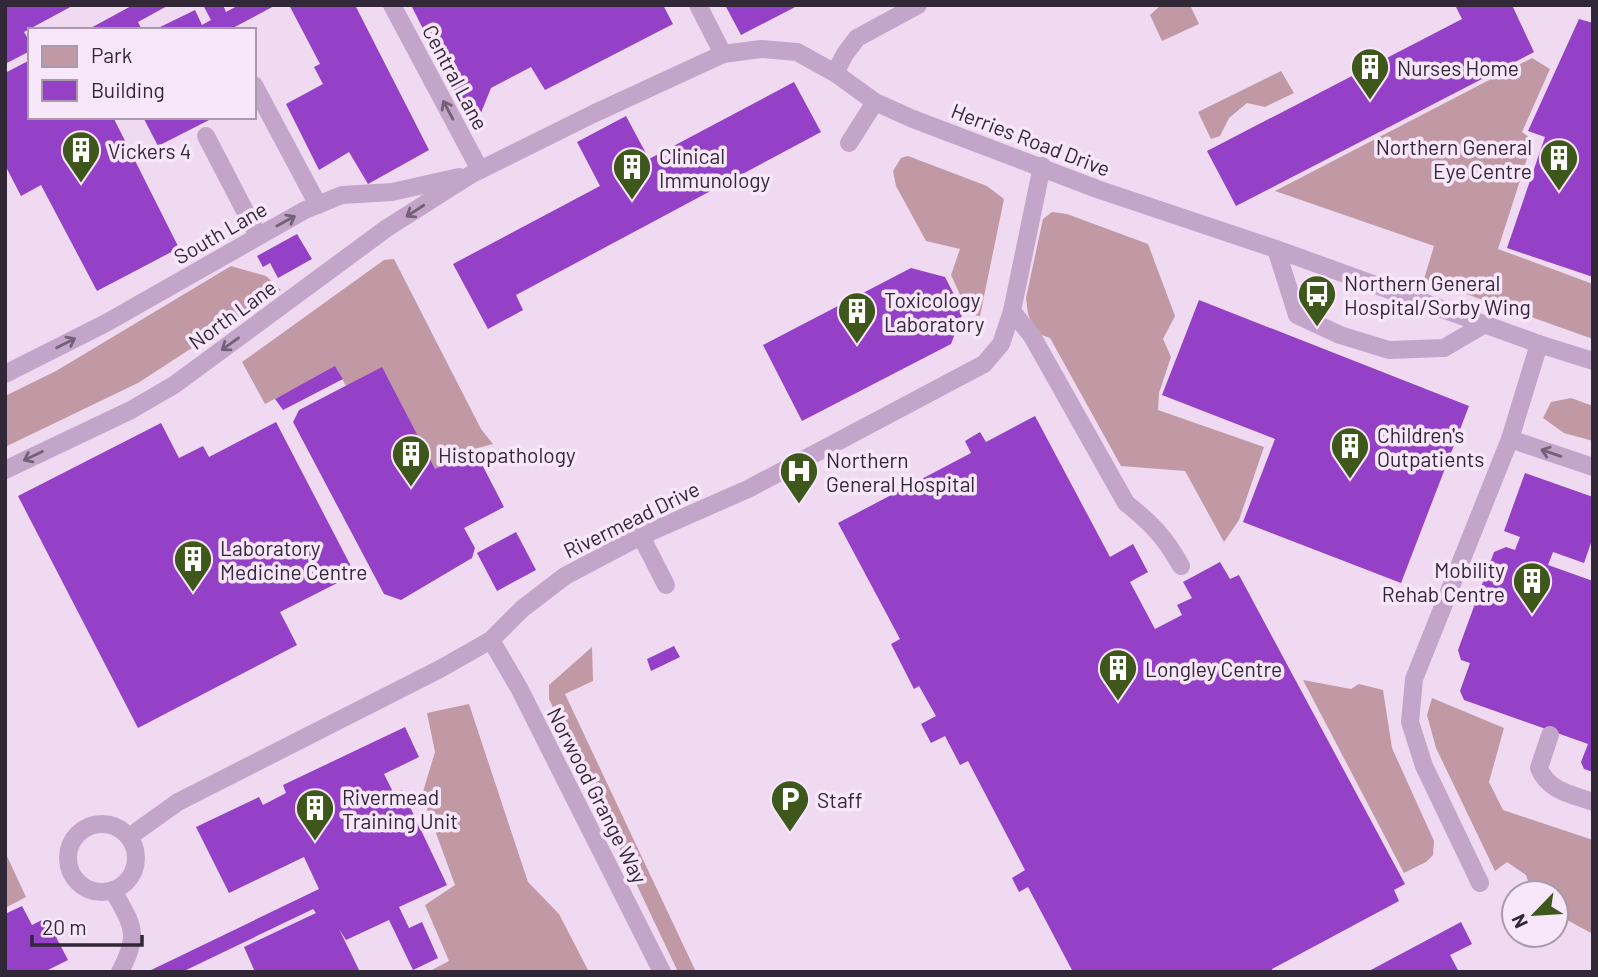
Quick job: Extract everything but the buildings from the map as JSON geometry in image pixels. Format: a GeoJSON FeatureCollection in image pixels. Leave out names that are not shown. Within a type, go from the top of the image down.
{"type":"FeatureCollection","features":[{"type":"Feature","properties":{"kind":"lane","name":"Central Lane"},"geometry":{"type":"LineString","coordinates":[[392,5],[476,172]]}},
{"type":"Feature","properties":{"kind":"lane"},"geometry":{"type":"LineString","coordinates":[[698,5],[723,54]]}},
{"type":"Feature","properties":{"kind":"lane"},"geometry":{"type":"LineString","coordinates":[[835,73],[857,38],[918,5]]}},
{"type":"Feature","properties":{"kind":"lane","name":"Herries Road Drive"},"geometry":{"type":"LineString","coordinates":[[476,172],[723,54],[761,49],[797,52],[835,73],[875,102],[913,119],[1097,189],[1593,361]]}},
{"type":"Feature","properties":{"kind":"lane"},"geometry":{"type":"LineString","coordinates":[[256,89],[318,205]]}},
{"type":"Feature","properties":{"kind":"lane"},"geometry":{"type":"LineString","coordinates":[[849,143],[875,102]]}},
{"type":"Feature","properties":{"kind":"lane"},"geometry":{"type":"LineString","coordinates":[[206,136],[258,236]]}},
{"type":"Feature","properties":{"kind":"lane","name":"Rivermead Drive"},"geometry":{"type":"LineString","coordinates":[[129,837],[178,802],[428,675],[491,640],[522,609],[565,576],[641,536],[748,489],[984,364],[1001,344],[1012,311],[1042,166]]}},
{"type":"Feature","properties":{"kind":"lane","name":"South Lane"},"geometry":{"type":"LineString","coordinates":[[5,374],[106,323],[318,205],[342,195],[392,192],[476,172]]}},
{"type":"Feature","properties":{"kind":"lane","name":"North Lane"},"geometry":{"type":"LineString","coordinates":[[5,470],[131,410],[174,385],[387,229],[476,172]]}},
{"type":"Feature","properties":{"kind":"lane"},"geometry":{"type":"LineString","coordinates":[[1276,249],[1297,316],[1340,335],[1388,350],[1444,348],[1485,324]]}},
{"type":"Feature","properties":{"kind":"lane"},"geometry":{"type":"LineString","coordinates":[[1012,311],[1032,337],[1126,503],[1145,517],[1167,541],[1181,566]]}},
{"type":"Feature","properties":{"kind":"lane"},"geometry":{"type":"LineString","coordinates":[[1480,883],[1424,766],[1410,722],[1415,679],[1510,439],[1539,344]]}},
{"type":"Feature","properties":{"kind":"lane"},"geometry":{"type":"LineString","coordinates":[[1510,439],[1593,467]]}},
{"type":"Feature","properties":{"kind":"lane"},"geometry":{"type":"LineString","coordinates":[[641,536],[666,585]]}},
{"type":"Feature","properties":{"kind":"lane","name":"Norwood Grange Way"},"geometry":{"type":"LineString","coordinates":[[491,640],[519,688],[662,972]]}},
{"type":"Feature","properties":{"kind":"lane"},"geometry":{"type":"LineString","coordinates":[[1550,735],[1539,768],[1542,778],[1551,787],[1593,802]]}},
{"type":"Feature","properties":{"kind":"lane"},"geometry":{"type":"LineString","coordinates":[[96,824],[108,824],[121,829],[135,846],[136,858],[132,874],[125,883],[113,890],[100,892],[85,887],[75,879],[68,860],[70,847],[76,836],[85,828],[96,824]]}},
{"type":"Feature","properties":{"kind":"lane"},"geometry":{"type":"LineString","coordinates":[[113,890],[134,928],[129,953],[120,972]]}},
{"type":"Feature","properties":{"kind":"green space"},"geometry":{"type":"Polygon","coordinates":[[[1161,5],[1190,5],[1199,24],[1162,41],[1150,15],[1161,5]]]}},
{"type":"Feature","properties":{"kind":"green space"},"geometry":{"type":"Polygon","coordinates":[[[1532,58],[1550,69],[1522,132],[1533,140],[1498,249],[1593,284],[1593,339],[1424,279],[1434,246],[1275,191],[1532,58]]]}},
{"type":"Feature","properties":{"kind":"green space"},"geometry":{"type":"Polygon","coordinates":[[[1281,71],[1294,93],[1265,107],[1247,103],[1229,118],[1220,136],[1211,139],[1198,112],[1281,71]]]}},
{"type":"Feature","properties":{"kind":"green space"},"geometry":{"type":"Polygon","coordinates":[[[908,156],[987,186],[1004,199],[980,316],[969,314],[951,275],[960,249],[926,241],[896,186],[893,171],[901,158],[908,156]]]}},
{"type":"Feature","properties":{"kind":"green space"},"geometry":{"type":"Polygon","coordinates":[[[1052,212],[1067,214],[1148,244],[1175,316],[1163,339],[1171,357],[1159,393],[1158,410],[1264,447],[1239,520],[1224,542],[1185,471],[1121,466],[1050,338],[1036,333],[1028,314],[1026,298],[1043,219],[1052,212]]]}},
{"type":"Feature","properties":{"kind":"green space"},"geometry":{"type":"Polygon","coordinates":[[[394,259],[481,429],[493,444],[474,449],[435,469],[346,386],[336,367],[265,404],[242,362],[384,260],[394,259]]]}},
{"type":"Feature","properties":{"kind":"green space"},"geometry":{"type":"Polygon","coordinates":[[[231,266],[266,276],[281,290],[138,383],[5,447],[5,396],[56,371],[231,266]]]}},
{"type":"Feature","properties":{"kind":"green space"},"geometry":{"type":"Polygon","coordinates":[[[1571,398],[1593,406],[1593,441],[1564,433],[1543,418],[1551,402],[1571,398]]]}},
{"type":"Feature","properties":{"kind":"green space"},"geometry":{"type":"Polygon","coordinates":[[[592,647],[593,681],[565,694],[696,972],[678,972],[549,699],[549,685],[592,647]]]}},
{"type":"Feature","properties":{"kind":"green space"},"geometry":{"type":"Polygon","coordinates":[[[1303,680],[1351,689],[1359,684],[1383,690],[1392,748],[1434,841],[1433,855],[1426,862],[1404,873],[1303,680]]]}},
{"type":"Feature","properties":{"kind":"green space"},"geometry":{"type":"Polygon","coordinates":[[[1432,698],[1504,728],[1489,782],[1503,810],[1593,840],[1593,934],[1570,922],[1570,879],[1527,879],[1526,875],[1507,862],[1495,871],[1436,748],[1427,715],[1432,698]]]}},
{"type":"Feature","properties":{"kind":"green space"},"geometry":{"type":"Polygon","coordinates":[[[469,704],[528,882],[559,914],[589,972],[428,972],[449,961],[425,905],[455,885],[422,795],[435,752],[427,713],[469,704]]]}},
{"type":"Feature","properties":{"kind":"green space"},"geometry":{"type":"Polygon","coordinates":[[[5,852],[26,897],[5,908],[5,852]]]}},
{"type":"Feature","properties":{"kind":"place","name":"Nurses Home"},"geometry":{"type":"Point","coordinates":[1370,101]}},
{"type":"Feature","properties":{"kind":"place","name":"Vickers 4"},"geometry":{"type":"Point","coordinates":[81,184]}},
{"type":"Feature","properties":{"kind":"place","name":"Northern General Eye Centre"},"geometry":{"type":"Point","coordinates":[1559,192]}},
{"type":"Feature","properties":{"kind":"place","name":"Clinical Immunology"},"geometry":{"type":"Point","coordinates":[632,201]}},
{"type":"Feature","properties":{"kind":"place","name":"Northern General Hospital/Sorby Wing"},"geometry":{"type":"Point","coordinates":[1317,328]}},
{"type":"Feature","properties":{"kind":"place","name":"Toxicology Laboratory"},"geometry":{"type":"Point","coordinates":[857,345]}},
{"type":"Feature","properties":{"kind":"place","name":"Children's Outpatients"},"geometry":{"type":"Point","coordinates":[1350,480]}},
{"type":"Feature","properties":{"kind":"place","name":"Histopathology"},"geometry":{"type":"Point","coordinates":[411,488]}},
{"type":"Feature","properties":{"kind":"place","name":"Northern General Hospital"},"geometry":{"type":"Point","coordinates":[799,505]}},
{"type":"Feature","properties":{"kind":"place","name":"Laboratory Medicine Centre"},"geometry":{"type":"Point","coordinates":[193,593]}},
{"type":"Feature","properties":{"kind":"place","name":"Mobility Rehab Centre"},"geometry":{"type":"Point","coordinates":[1532,615]}},
{"type":"Feature","properties":{"kind":"place","name":"Longley Centre"},"geometry":{"type":"Point","coordinates":[1118,702]}},
{"type":"Feature","properties":{"kind":"place","name":"Staff"},"geometry":{"type":"Point","coordinates":[790,833]}},
{"type":"Feature","properties":{"kind":"place","name":"Rivermead Training Unit"},"geometry":{"type":"Point","coordinates":[315,842]}}]}
